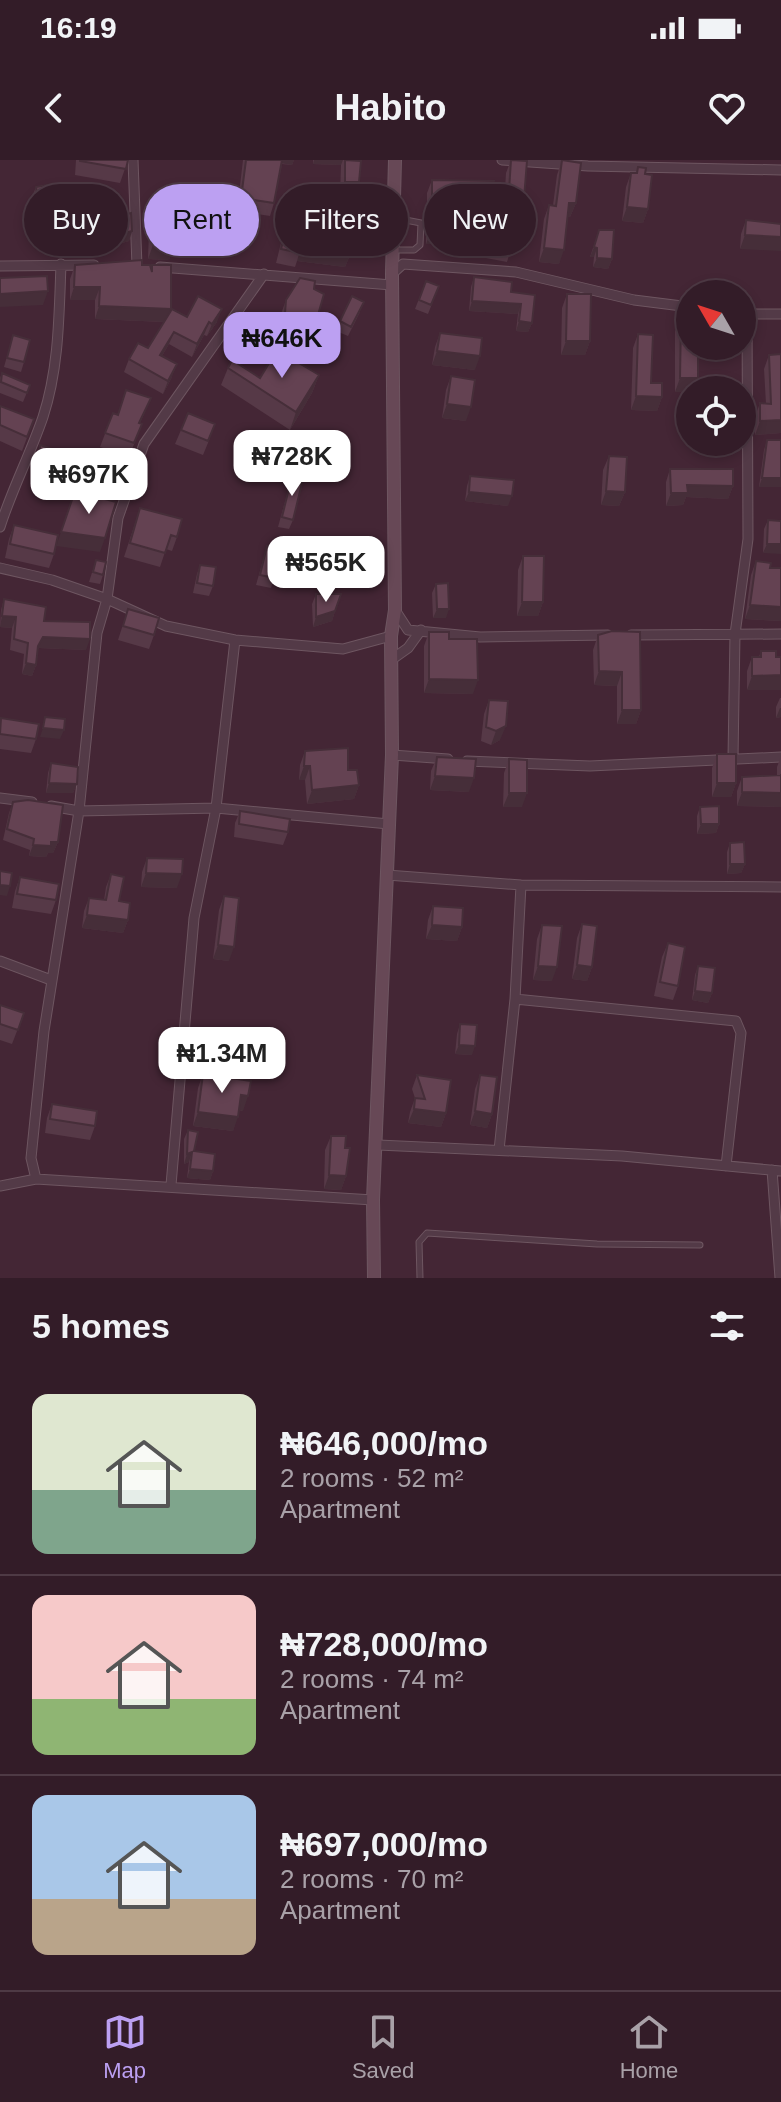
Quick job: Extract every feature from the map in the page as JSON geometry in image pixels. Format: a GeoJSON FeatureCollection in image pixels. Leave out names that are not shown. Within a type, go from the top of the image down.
{"type":"FeatureCollection","features":[{"type":"Feature","properties":{"kind":"main road"},"geometry":{"type":"LineString","coordinates":[[395,160],[395,184]]}},
{"type":"Feature","properties":{"kind":"main road"},"geometry":{"type":"LineString","coordinates":[[374,1278],[373,1200],[378,1145],[392,755],[391,636],[395,610],[393,256]]}},
{"type":"Feature","properties":{"kind":"street"},"geometry":{"type":"LineString","coordinates":[[133,160],[137,266]]}},
{"type":"Feature","properties":{"kind":"street"},"geometry":{"type":"LineString","coordinates":[[502,160],[588,166],[780,167]]}},
{"type":"Feature","properties":{"kind":"street"},"geometry":{"type":"LineString","coordinates":[[0,527],[44,414],[53,376],[61,264]]}},
{"type":"Feature","properties":{"kind":"street"},"geometry":{"type":"LineString","coordinates":[[122,265],[392,280],[403,264],[516,272],[634,300],[676,305]]}},
{"type":"Feature","properties":{"kind":"street"},"geometry":{"type":"LineString","coordinates":[[0,266],[106,265]]}},
{"type":"Feature","properties":{"kind":"street"},"geometry":{"type":"LineString","coordinates":[[36,1179],[31,1158],[51,980],[79,811],[97,633],[107,599],[118,518],[144,444],[264,274]]}},
{"type":"Feature","properties":{"kind":"street"},"geometry":{"type":"LineString","coordinates":[[756,314],[781,314]]}},
{"type":"Feature","properties":{"kind":"street"},"geometry":{"type":"LineString","coordinates":[[733,758],[735,634],[748,539],[745,360]]}},
{"type":"Feature","properties":{"kind":"street"},"geometry":{"type":"LineString","coordinates":[[0,568],[52,580],[107,599],[166,626],[235,640],[343,649],[391,636]]}},
{"type":"Feature","properties":{"kind":"street"},"geometry":{"type":"LineString","coordinates":[[395,610],[408,630],[480,637],[781,634]]}},
{"type":"Feature","properties":{"kind":"street"},"geometry":{"type":"LineString","coordinates":[[391,660],[408,648],[421,630]]}},
{"type":"Feature","properties":{"kind":"street"},"geometry":{"type":"LineString","coordinates":[[171,1185],[194,918],[216,808],[235,640]]}},
{"type":"Feature","properties":{"kind":"street"},"geometry":{"type":"LineString","coordinates":[[392,755],[590,766],[781,757]]}},
{"type":"Feature","properties":{"kind":"street"},"geometry":{"type":"LineString","coordinates":[[0,798],[79,811],[216,808],[389,824]]}},
{"type":"Feature","properties":{"kind":"street"},"geometry":{"type":"LineString","coordinates":[[387,875],[521,885],[781,887]]}},
{"type":"Feature","properties":{"kind":"street"},"geometry":{"type":"LineString","coordinates":[[499,1150],[515,999],[521,885]]}},
{"type":"Feature","properties":{"kind":"street"},"geometry":{"type":"LineString","coordinates":[[0,961],[51,980]]}},
{"type":"Feature","properties":{"kind":"street"},"geometry":{"type":"LineString","coordinates":[[515,999],[736,1021],[741,1033],[726,1166]]}},
{"type":"Feature","properties":{"kind":"street"},"geometry":{"type":"LineString","coordinates":[[378,1145],[622,1156],[776,1171],[780,1278]]}},
{"type":"Feature","properties":{"kind":"street"},"geometry":{"type":"LineString","coordinates":[[0,1186],[36,1179],[171,1185],[318,1199],[373,1200]]}},
{"type":"Feature","properties":{"kind":"lane"},"geometry":{"type":"LineString","coordinates":[[408,219],[418,220],[421,234],[418,249],[408,249]]}},
{"type":"Feature","properties":{"kind":"lane"},"geometry":{"type":"LineString","coordinates":[[420,1278],[419,1242],[427,1233],[597,1244],[700,1245]]}},
{"type":"Feature","properties":{"kind":"building"},"geometry":{"type":"Polygon","coordinates":[[[80,160],[128,160],[126,169],[80,160]]]}},
{"type":"Feature","properties":{"kind":"building"},"geometry":{"type":"Polygon","coordinates":[[[246,160],[282,160],[278,184],[275,184],[274,203],[259,201],[259,184],[243,184],[246,160]]]}},
{"type":"Feature","properties":{"kind":"building"},"geometry":{"type":"Polygon","coordinates":[[[345,160],[361,161],[359,182],[345,182],[345,160]]]}},
{"type":"Feature","properties":{"kind":"building"},"geometry":{"type":"Polygon","coordinates":[[[511,160],[527,161],[525,184],[509,184],[511,160]]]}},
{"type":"Feature","properties":{"kind":"building"},"geometry":{"type":"Polygon","coordinates":[[[562,160],[581,163],[576,203],[569,203],[564,250],[544,248],[549,205],[556,206],[562,160]]]}},
{"type":"Feature","properties":{"kind":"building"},"geometry":{"type":"Polygon","coordinates":[[[638,167],[646,168],[645,174],[652,175],[648,209],[627,207],[631,173],[637,173],[638,167]]]}},
{"type":"Feature","properties":{"kind":"building"},"geometry":{"type":"Polygon","coordinates":[[[432,180],[494,181],[493,184],[432,184],[432,180]]]}},
{"type":"Feature","properties":{"kind":"building"},"geometry":{"type":"Polygon","coordinates":[[[131,213],[132,231],[128,232],[128,214],[131,213]]]}},
{"type":"Feature","properties":{"kind":"building"},"geometry":{"type":"Polygon","coordinates":[[[746,220],[781,224],[781,237],[745,235],[746,220]]]}},
{"type":"Feature","properties":{"kind":"building"},"geometry":{"type":"Polygon","coordinates":[[[599,230],[614,230],[612,259],[597,258],[597,248],[594,247],[599,230]]]}},
{"type":"Feature","properties":{"kind":"building"},"geometry":{"type":"Polygon","coordinates":[[[142,260],[142,265],[150,265],[152,272],[152,265],[171,265],[171,309],[99,306],[100,287],[74,287],[75,265],[142,260]]]}},
{"type":"Feature","properties":{"kind":"building"},"geometry":{"type":"Polygon","coordinates":[[[47,276],[48,291],[0,294],[0,278],[47,276]]]}},
{"type":"Feature","properties":{"kind":"building"},"geometry":{"type":"Polygon","coordinates":[[[474,277],[512,282],[511,292],[535,295],[532,323],[519,321],[521,304],[472,301],[474,277]]]}},
{"type":"Feature","properties":{"kind":"building"},"geometry":{"type":"Polygon","coordinates":[[[300,278],[315,281],[314,289],[324,294],[316,322],[285,313],[286,300],[300,278]]]}},
{"type":"Feature","properties":{"kind":"building"},"geometry":{"type":"Polygon","coordinates":[[[426,281],[439,286],[431,305],[419,300],[426,281]]]}},
{"type":"Feature","properties":{"kind":"building"},"geometry":{"type":"Polygon","coordinates":[[[567,294],[591,294],[590,341],[566,341],[567,294]]]}},
{"type":"Feature","properties":{"kind":"building"},"geometry":{"type":"Polygon","coordinates":[[[198,296],[222,309],[212,324],[209,322],[197,344],[174,332],[160,355],[177,364],[168,381],[129,359],[138,343],[148,348],[172,309],[187,317],[198,296]]]}},
{"type":"Feature","properties":{"kind":"building"},"geometry":{"type":"Polygon","coordinates":[[[352,296],[364,302],[351,327],[340,321],[352,296]]]}},
{"type":"Feature","properties":{"kind":"building"},"geometry":{"type":"Polygon","coordinates":[[[440,333],[482,338],[480,356],[437,351],[440,333]]]}},
{"type":"Feature","properties":{"kind":"building"},"geometry":{"type":"Polygon","coordinates":[[[638,334],[653,335],[651,383],[662,383],[662,397],[636,396],[638,334]]]}},
{"type":"Feature","properties":{"kind":"building"},"geometry":{"type":"Polygon","coordinates":[[[13,335],[30,340],[24,362],[7,358],[13,335]]]}},
{"type":"Feature","properties":{"kind":"building"},"geometry":{"type":"Polygon","coordinates":[[[277,350],[319,375],[296,412],[228,368],[232,360],[260,378],[277,350]]]}},
{"type":"Feature","properties":{"kind":"building"},"geometry":{"type":"Polygon","coordinates":[[[781,354],[781,420],[760,421],[760,403],[771,404],[769,355],[781,354]]]}},
{"type":"Feature","properties":{"kind":"building"},"geometry":{"type":"Polygon","coordinates":[[[680,360],[698,360],[698,376],[680,376],[680,360]]]}},
{"type":"Feature","properties":{"kind":"building"},"geometry":{"type":"Polygon","coordinates":[[[2,373],[30,385],[27,393],[1,382],[2,373]]]}},
{"type":"Feature","properties":{"kind":"building"},"geometry":{"type":"Polygon","coordinates":[[[451,376],[475,380],[471,407],[447,404],[451,376]]]}},
{"type":"Feature","properties":{"kind":"building"},"geometry":{"type":"Polygon","coordinates":[[[126,390],[151,398],[134,443],[105,433],[113,413],[118,415],[126,390]]]}},
{"type":"Feature","properties":{"kind":"building"},"geometry":{"type":"Polygon","coordinates":[[[0,406],[34,419],[27,437],[0,425],[0,406]]]}},
{"type":"Feature","properties":{"kind":"building"},"geometry":{"type":"Polygon","coordinates":[[[188,413],[215,424],[208,441],[181,430],[188,413]]]}},
{"type":"Feature","properties":{"kind":"building"},"geometry":{"type":"Polygon","coordinates":[[[767,440],[781,440],[781,478],[762,478],[767,440]]]}},
{"type":"Feature","properties":{"kind":"building"},"geometry":{"type":"Polygon","coordinates":[[[40,445],[81,458],[76,473],[39,461],[40,445]]]}},
{"type":"Feature","properties":{"kind":"building"},"geometry":{"type":"Polygon","coordinates":[[[609,456],[627,457],[625,492],[606,491],[609,456]]]}},
{"type":"Feature","properties":{"kind":"building"},"geometry":{"type":"Polygon","coordinates":[[[670,469],[733,469],[733,486],[687,485],[688,493],[671,493],[670,469]]]}},
{"type":"Feature","properties":{"kind":"building"},"geometry":{"type":"Polygon","coordinates":[[[292,476],[303,479],[293,520],[282,517],[292,476]]]}},
{"type":"Feature","properties":{"kind":"building"},"geometry":{"type":"Polygon","coordinates":[[[470,476],[514,480],[512,496],[469,492],[470,476]]]}},
{"type":"Feature","properties":{"kind":"building"},"geometry":{"type":"Polygon","coordinates":[[[75,491],[116,502],[105,538],[61,532],[75,491]]]}},
{"type":"Feature","properties":{"kind":"building"},"geometry":{"type":"Polygon","coordinates":[[[140,508],[182,519],[177,537],[171,535],[165,553],[130,543],[140,508]]]}},
{"type":"Feature","properties":{"kind":"building"},"geometry":{"type":"Polygon","coordinates":[[[768,520],[781,521],[781,544],[767,544],[768,520]]]}},
{"type":"Feature","properties":{"kind":"building"},"geometry":{"type":"Polygon","coordinates":[[[14,525],[58,535],[54,554],[10,544],[14,525]]]}},
{"type":"Feature","properties":{"kind":"building"},"geometry":{"type":"Polygon","coordinates":[[[267,546],[282,549],[274,578],[260,575],[267,546]]]}},
{"type":"Feature","properties":{"kind":"building"},"geometry":{"type":"Polygon","coordinates":[[[523,556],[544,556],[543,602],[522,602],[523,556]]]}},
{"type":"Feature","properties":{"kind":"building"},"geometry":{"type":"Polygon","coordinates":[[[96,560],[106,562],[103,575],[93,572],[96,560]]]}},
{"type":"Feature","properties":{"kind":"building"},"geometry":{"type":"Polygon","coordinates":[[[756,561],[771,563],[770,568],[781,568],[781,607],[750,605],[756,561]]]}},
{"type":"Feature","properties":{"kind":"building"},"geometry":{"type":"Polygon","coordinates":[[[200,565],[216,567],[213,586],[197,583],[200,565]]]}},
{"type":"Feature","properties":{"kind":"building"},"geometry":{"type":"Polygon","coordinates":[[[448,583],[449,609],[437,609],[436,584],[448,583]]]}},
{"type":"Feature","properties":{"kind":"building"},"geometry":{"type":"Polygon","coordinates":[[[316,594],[341,594],[335,611],[316,617],[316,594]]]}},
{"type":"Feature","properties":{"kind":"building"},"geometry":{"type":"Polygon","coordinates":[[[4,599],[46,607],[44,621],[90,622],[90,639],[43,637],[38,646],[36,665],[26,663],[28,643],[14,639],[16,617],[2,616],[4,599]]]}},
{"type":"Feature","properties":{"kind":"building"},"geometry":{"type":"Polygon","coordinates":[[[128,609],[159,618],[154,635],[123,626],[128,609]]]}},
{"type":"Feature","properties":{"kind":"building"},"geometry":{"type":"Polygon","coordinates":[[[612,631],[640,632],[641,710],[622,710],[622,672],[599,671],[598,635],[612,631]]]}},
{"type":"Feature","properties":{"kind":"building"},"geometry":{"type":"Polygon","coordinates":[[[429,632],[449,632],[449,639],[477,639],[478,680],[429,679],[429,632]]]}},
{"type":"Feature","properties":{"kind":"building"},"geometry":{"type":"Polygon","coordinates":[[[761,651],[776,651],[776,657],[781,657],[781,675],[752,676],[752,657],[761,657],[761,651]]]}},
{"type":"Feature","properties":{"kind":"building"},"geometry":{"type":"Polygon","coordinates":[[[489,700],[508,701],[506,726],[496,731],[486,727],[489,700]]]}},
{"type":"Feature","properties":{"kind":"building"},"geometry":{"type":"Polygon","coordinates":[[[45,717],[65,719],[64,730],[43,728],[45,717]]]}},
{"type":"Feature","properties":{"kind":"building"},"geometry":{"type":"Polygon","coordinates":[[[1,718],[39,724],[36,739],[0,734],[1,718]]]}},
{"type":"Feature","properties":{"kind":"building"},"geometry":{"type":"Polygon","coordinates":[[[348,748],[348,770],[357,770],[359,785],[312,790],[310,766],[304,766],[305,751],[348,748]]]}},
{"type":"Feature","properties":{"kind":"building"},"geometry":{"type":"Polygon","coordinates":[[[717,754],[736,754],[736,783],[717,783],[717,754]]]}},
{"type":"Feature","properties":{"kind":"building"},"geometry":{"type":"Polygon","coordinates":[[[437,757],[476,759],[474,778],[435,776],[437,757]]]}},
{"type":"Feature","properties":{"kind":"building"},"geometry":{"type":"Polygon","coordinates":[[[509,759],[527,760],[527,793],[509,793],[509,759]]]}},
{"type":"Feature","properties":{"kind":"building"},"geometry":{"type":"Polygon","coordinates":[[[51,763],[78,767],[77,784],[49,783],[51,763]]]}},
{"type":"Feature","properties":{"kind":"building"},"geometry":{"type":"Polygon","coordinates":[[[781,775],[781,793],[742,792],[742,777],[781,775]]]}},
{"type":"Feature","properties":{"kind":"building"},"geometry":{"type":"Polygon","coordinates":[[[28,800],[63,805],[58,842],[51,842],[51,846],[33,845],[34,839],[7,829],[13,802],[28,800]]]}},
{"type":"Feature","properties":{"kind":"building"},"geometry":{"type":"Polygon","coordinates":[[[719,806],[719,824],[701,824],[700,807],[719,806]]]}},
{"type":"Feature","properties":{"kind":"building"},"geometry":{"type":"Polygon","coordinates":[[[240,811],[290,819],[288,832],[239,824],[240,811]]]}},
{"type":"Feature","properties":{"kind":"building"},"geometry":{"type":"Polygon","coordinates":[[[744,842],[745,864],[730,864],[730,843],[744,842]]]}},
{"type":"Feature","properties":{"kind":"building"},"geometry":{"type":"Polygon","coordinates":[[[147,858],[183,859],[182,874],[146,873],[147,858]]]}},
{"type":"Feature","properties":{"kind":"building"},"geometry":{"type":"Polygon","coordinates":[[[0,871],[12,873],[10,886],[0,885],[0,871]]]}},
{"type":"Feature","properties":{"kind":"building"},"geometry":{"type":"Polygon","coordinates":[[[111,874],[124,877],[119,901],[130,903],[128,920],[87,915],[89,898],[106,900],[111,874]]]}},
{"type":"Feature","properties":{"kind":"building"},"geometry":{"type":"Polygon","coordinates":[[[20,877],[59,884],[56,900],[17,894],[20,877]]]}},
{"type":"Feature","properties":{"kind":"building"},"geometry":{"type":"Polygon","coordinates":[[[224,896],[239,898],[234,947],[218,945],[224,896]]]}},
{"type":"Feature","properties":{"kind":"building"},"geometry":{"type":"Polygon","coordinates":[[[433,906],[463,908],[462,927],[432,925],[433,906]]]}},
{"type":"Feature","properties":{"kind":"building"},"geometry":{"type":"Polygon","coordinates":[[[582,924],[597,926],[592,967],[577,965],[582,924]]]}},
{"type":"Feature","properties":{"kind":"building"},"geometry":{"type":"Polygon","coordinates":[[[542,925],[562,926],[557,967],[538,966],[542,925]]]}},
{"type":"Feature","properties":{"kind":"building"},"geometry":{"type":"Polygon","coordinates":[[[668,943],[685,947],[678,986],[660,982],[668,943]]]}},
{"type":"Feature","properties":{"kind":"building"},"geometry":{"type":"Polygon","coordinates":[[[698,966],[715,968],[712,993],[695,991],[698,966]]]}},
{"type":"Feature","properties":{"kind":"building"},"geometry":{"type":"Polygon","coordinates":[[[0,1005],[24,1013],[18,1030],[0,1024],[0,1005]]]}},
{"type":"Feature","properties":{"kind":"building"},"geometry":{"type":"Polygon","coordinates":[[[460,1024],[477,1025],[475,1046],[459,1045],[460,1024]]]}},
{"type":"Feature","properties":{"kind":"building"},"geometry":{"type":"Polygon","coordinates":[[[203,1074],[251,1081],[248,1096],[241,1095],[238,1117],[198,1112],[203,1074]]]}},
{"type":"Feature","properties":{"kind":"building"},"geometry":{"type":"Polygon","coordinates":[[[417,1075],[451,1080],[446,1113],[414,1109],[415,1098],[425,1099],[417,1075]]]}},
{"type":"Feature","properties":{"kind":"building"},"geometry":{"type":"Polygon","coordinates":[[[480,1075],[497,1077],[492,1114],[475,1111],[480,1075]]]}},
{"type":"Feature","properties":{"kind":"building"},"geometry":{"type":"Polygon","coordinates":[[[52,1104],[97,1111],[95,1126],[50,1119],[52,1104]]]}},
{"type":"Feature","properties":{"kind":"building"},"geometry":{"type":"Polygon","coordinates":[[[188,1130],[198,1132],[194,1151],[215,1154],[213,1171],[190,1169],[192,1152],[187,1154],[188,1130]]]}},
{"type":"Feature","properties":{"kind":"building"},"geometry":{"type":"Polygon","coordinates":[[[331,1136],[346,1136],[345,1148],[350,1148],[346,1176],[329,1175],[331,1136]]]}}]}
